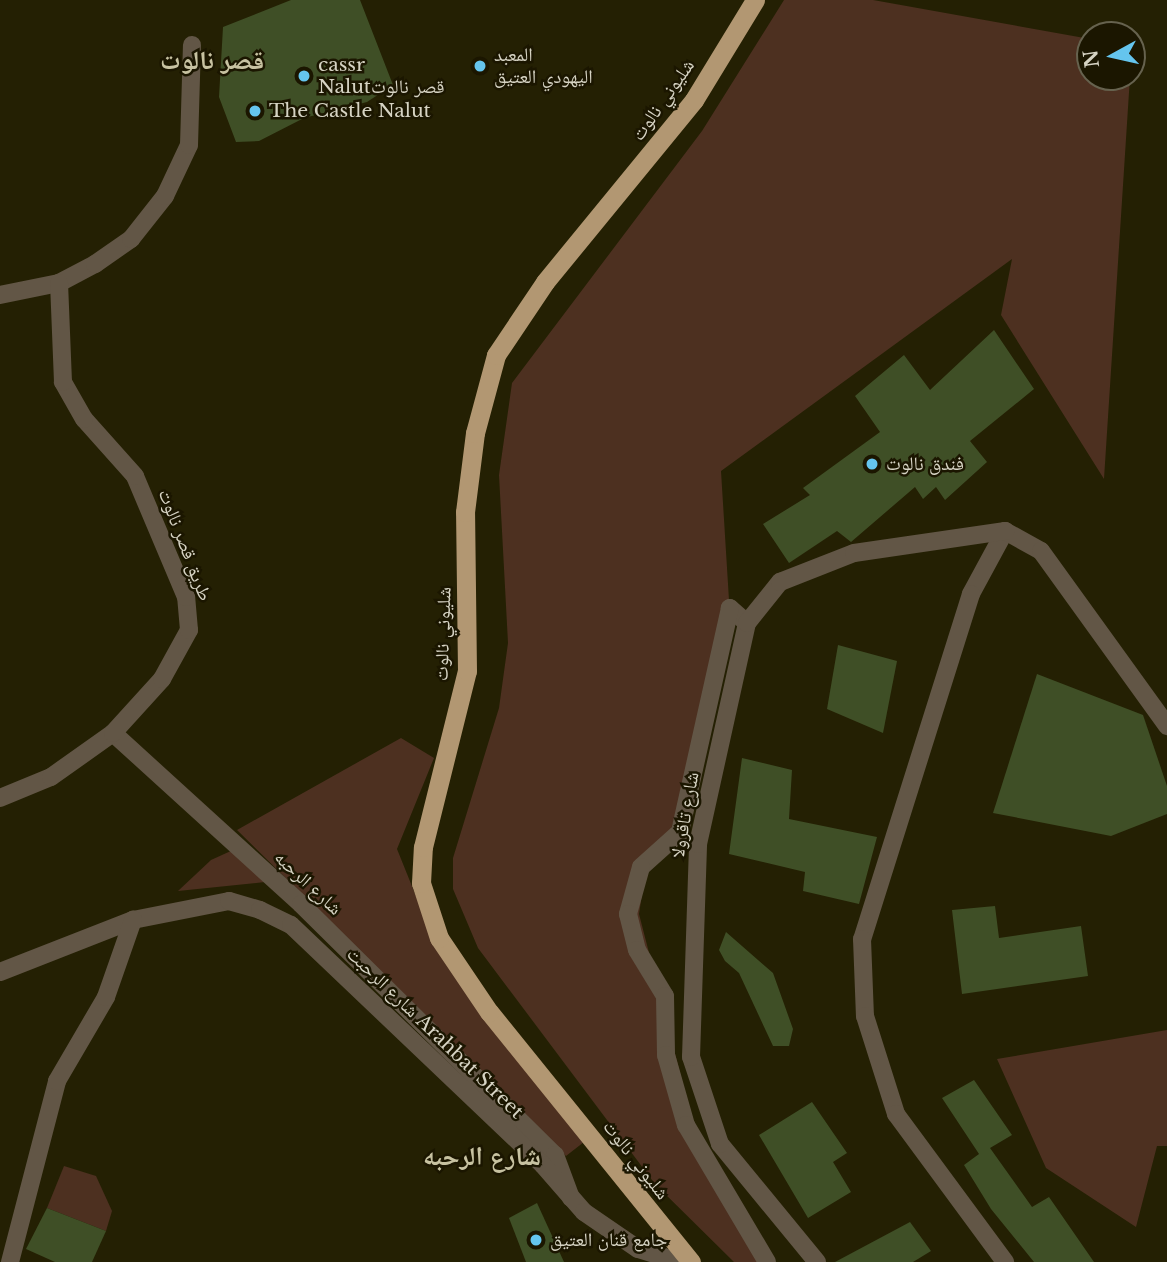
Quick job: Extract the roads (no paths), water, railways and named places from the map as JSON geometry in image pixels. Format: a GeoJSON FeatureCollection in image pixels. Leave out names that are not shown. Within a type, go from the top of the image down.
{"type":"FeatureCollection","features":[{"type":"Feature","properties":{"kind":"highway","name":"شليوني نالوت"},"geometry":{"type":"LineString","coordinates":[[691,1262],[489,1012],[439,938],[421,883],[423,847],[467,671],[465,512],[475,433],[496,355],[545,282],[694,100],[755,0]]}},
{"type":"Feature","properties":{"kind":"street"},"geometry":{"type":"LineString","coordinates":[[0,295],[59,283],[131,239],[183,168],[192,45]]}},
{"type":"Feature","properties":{"kind":"street","name":"طريق قصر نالوت"},"geometry":{"type":"LineString","coordinates":[[0,798],[51,777],[113,733],[184,646],[190,614],[135,476],[83,419],[63,382],[59,283]]}},
{"type":"Feature","properties":{"kind":"street"},"geometry":{"type":"LineString","coordinates":[[1005,1262],[896,1114],[865,1016],[862,939],[971,594],[1005,531],[1041,551],[1167,726]]}},
{"type":"Feature","properties":{"kind":"street","name":"شارع تاقرولا"},"geometry":{"type":"LineString","coordinates":[[817,1262],[720,1144],[691,1057],[698,844],[747,623],[780,582],[853,553],[1005,531]]}},
{"type":"Feature","properties":{"kind":"street"},"geometry":{"type":"LineString","coordinates":[[747,623],[730,608],[680,832],[641,867],[628,914],[637,950],[665,996],[666,1055],[687,1125],[767,1262]]}},
{"type":"Feature","properties":{"kind":"street","name":"شارع الرحبه"},"geometry":{"type":"LineString","coordinates":[[113,733],[301,904],[555,1155],[570,1198]]}},
{"type":"Feature","properties":{"kind":"street","name":"شارع الرحبت Arahbat Street"},"geometry":{"type":"LineString","coordinates":[[0,972],[133,920],[229,901],[291,925],[543,1165],[570,1198],[627,1242],[681,1262]]}},
{"type":"Feature","properties":{"kind":"street"},"geometry":{"type":"LineString","coordinates":[[10,1262],[57,1081],[106,997],[133,920]]}},
{"type":"Feature","properties":{"kind":"place","name":"المعبد اليهودي العتيق"},"geometry":{"type":"Point","coordinates":[480,66]}},
{"type":"Feature","properties":{"kind":"place","name":"cassr Nalutقصر نالوت"},"geometry":{"type":"Point","coordinates":[304,76]}},
{"type":"Feature","properties":{"kind":"place","name":"The Castle Nalut"},"geometry":{"type":"Point","coordinates":[255,111]}},
{"type":"Feature","properties":{"kind":"place","name":"فندق نالوت"},"geometry":{"type":"Point","coordinates":[872,464]}},
{"type":"Feature","properties":{"kind":"place","name":"جامع قنان العتيق"},"geometry":{"type":"Point","coordinates":[536,1240]}},
{"type":"Feature","properties":{"kind":"district","name":"قصر نالوت"},"geometry":{"type":"Point","coordinates":[212,61]}},
{"type":"Feature","properties":{"kind":"district","name":"شارع الرحبه"},"geometry":{"type":"Point","coordinates":[482,1157]}}]}
